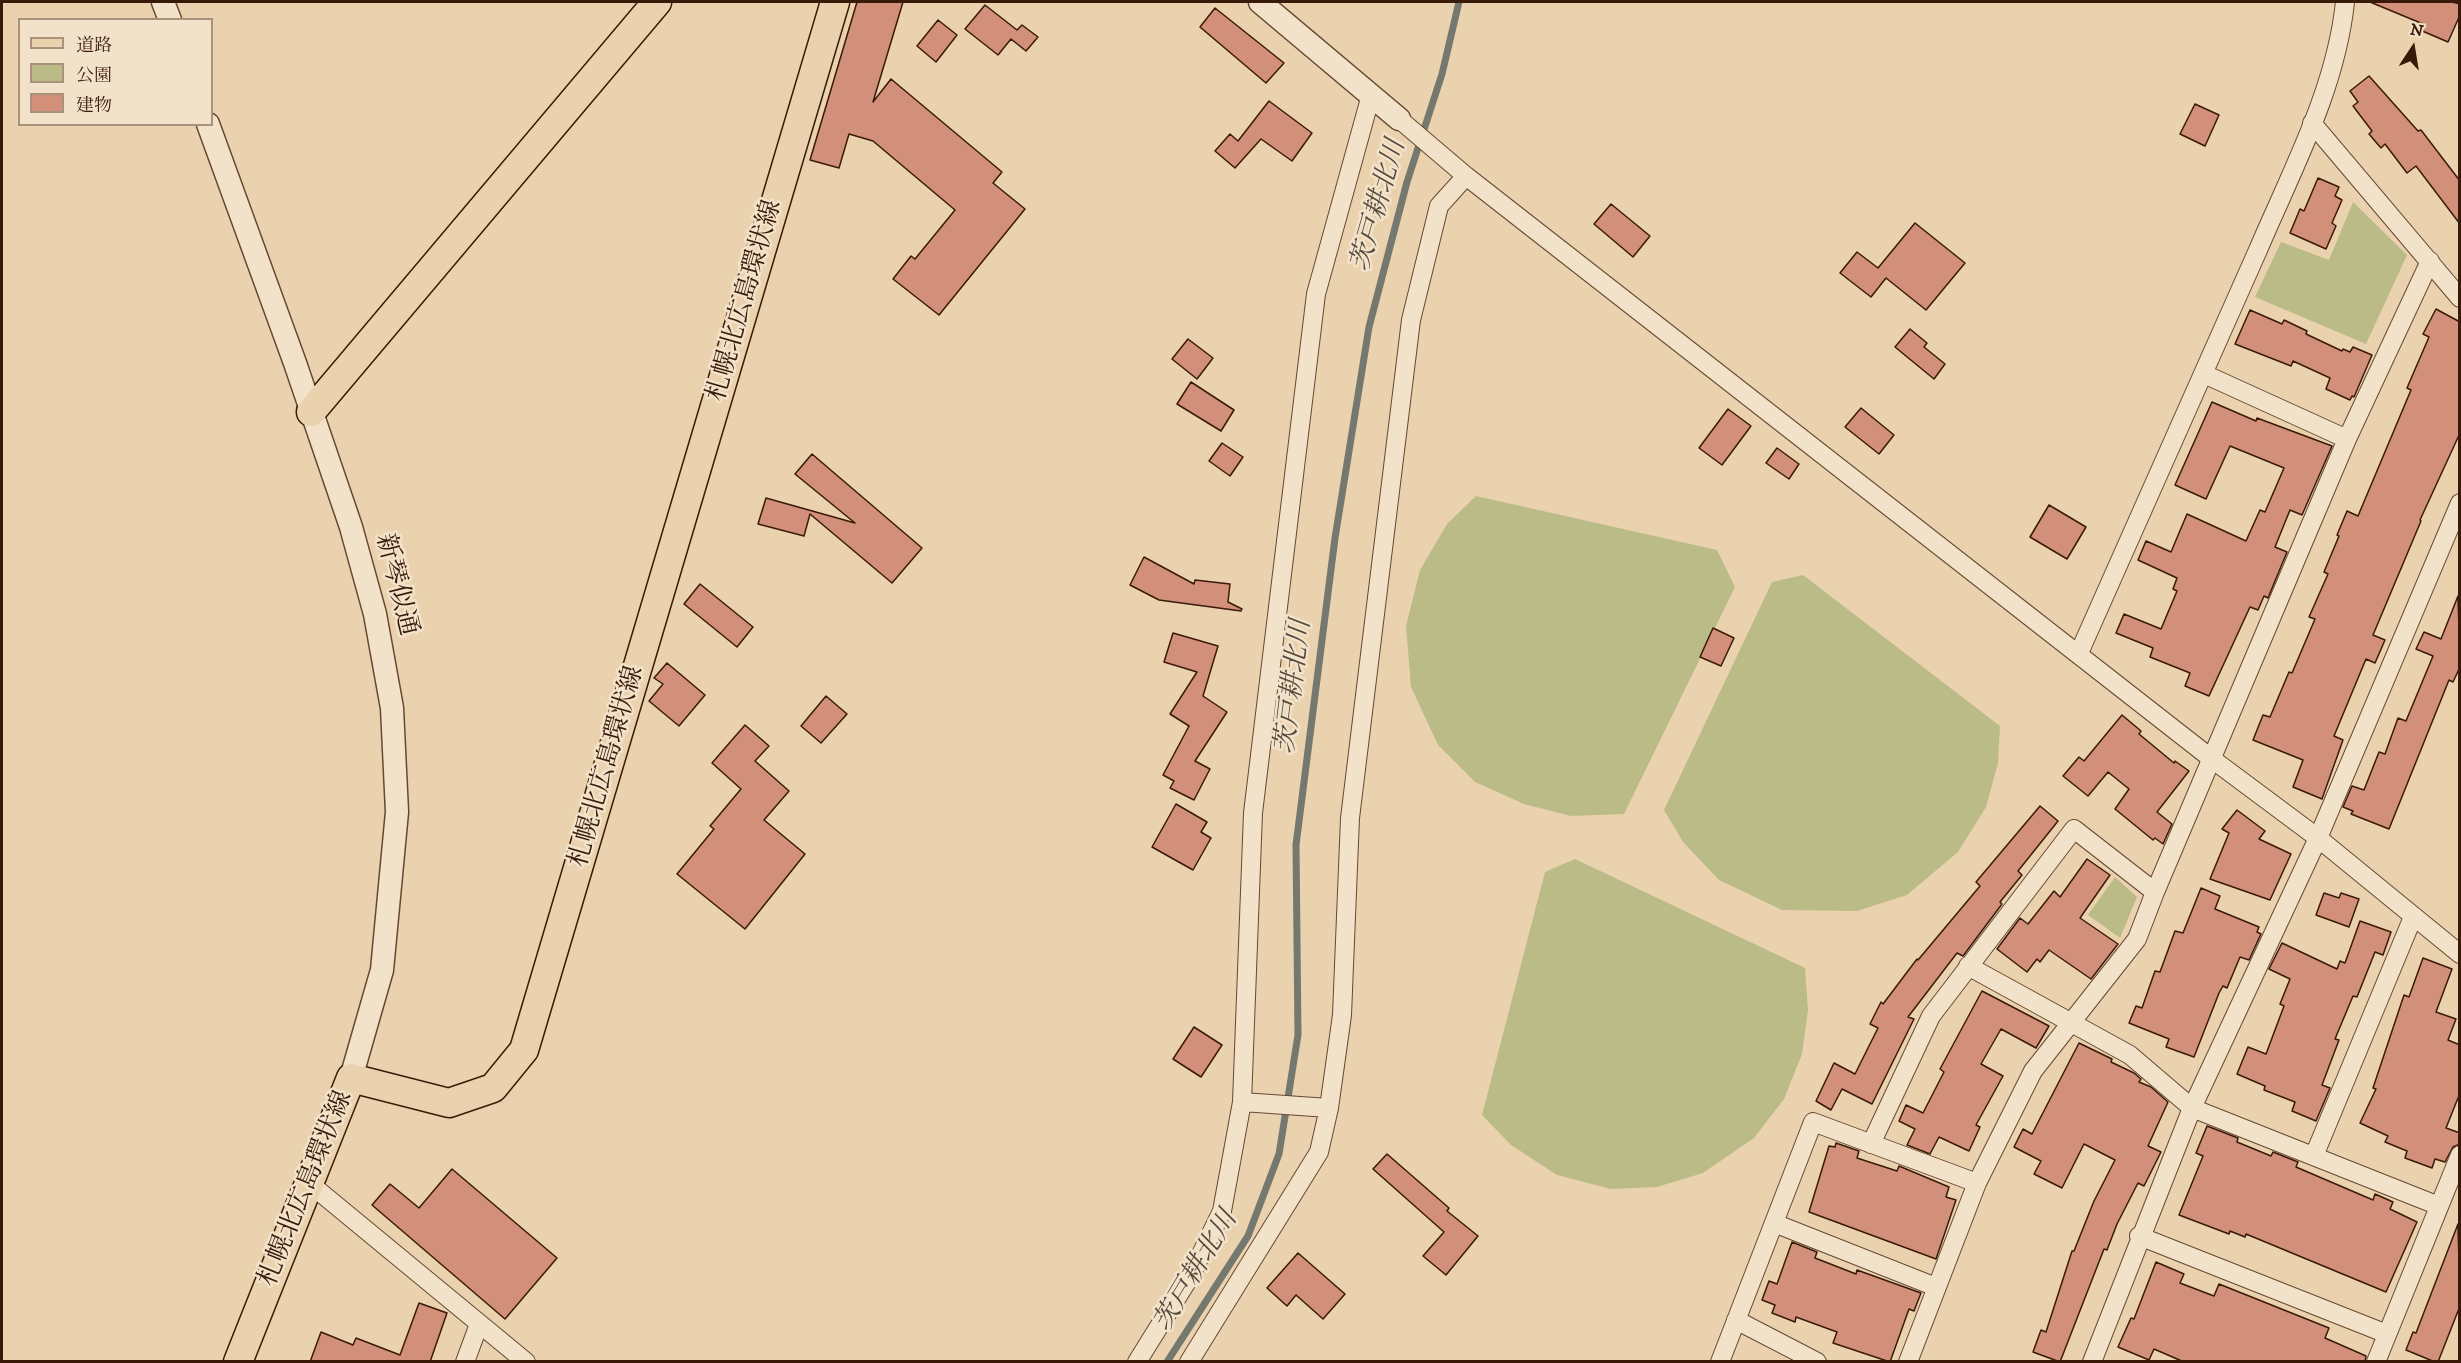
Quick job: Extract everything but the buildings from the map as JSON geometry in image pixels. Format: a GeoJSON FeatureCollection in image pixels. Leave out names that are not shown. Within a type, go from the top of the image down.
{"type":"FeatureCollection","features":[{"type":"Feature","properties":{"kind":"main road"},"geometry":{"type":"LineString","coordinates":[[311,412],[657,2]]}},
{"type":"Feature","properties":{"kind":"main road","name":"札幌北広島環状線"},"geometry":{"type":"LineString","coordinates":[[238,1362],[351,1078],[449,1103],[493,1088],[524,1050],[835,2]]}},
{"type":"Feature","properties":{"kind":"street"},"geometry":{"type":"LineString","coordinates":[[163,2],[169,18]]}},
{"type":"Feature","properties":{"kind":"street"},"geometry":{"type":"LineString","coordinates":[[1260,2],[1466,176],[2212,759],[2318,838],[2460,954]]}},
{"type":"Feature","properties":{"kind":"street"},"geometry":{"type":"LineString","coordinates":[[2334,62],[2345,2]]}},
{"type":"Feature","properties":{"kind":"street"},"geometry":{"type":"LineString","coordinates":[[2079,653],[2204,374],[2312,123],[2358,2]]}},
{"type":"Feature","properties":{"kind":"street"},"geometry":{"type":"LineString","coordinates":[[1137,1362],[1191,1275],[1222,1211],[1242,1102],[1253,813],[1316,294],[1371,95]]}},
{"type":"Feature","properties":{"kind":"street"},"geometry":{"type":"LineString","coordinates":[[2312,123],[2460,298]]}},
{"type":"Feature","properties":{"kind":"street","name":"新琴似通"},"geometry":{"type":"LineString","coordinates":[[209,126],[351,527],[375,614],[392,708],[397,812],[382,970],[351,1078]]}},
{"type":"Feature","properties":{"kind":"street"},"geometry":{"type":"LineString","coordinates":[[1189,1362],[1319,1152],[1329,1108],[1342,1015],[1350,818],[1411,320],[1439,206],[1466,176]]}},
{"type":"Feature","properties":{"kind":"street"},"geometry":{"type":"LineString","coordinates":[[1908,1362],[1977,1183],[2033,1071],[2137,939],[2347,439],[2430,261]]}},
{"type":"Feature","properties":{"kind":"street"},"geometry":{"type":"LineString","coordinates":[[2204,374],[2347,439]]}},
{"type":"Feature","properties":{"kind":"street"},"geometry":{"type":"LineString","coordinates":[[2092,1362],[2139,1236],[2192,1107],[2318,838],[2460,503]]}},
{"type":"Feature","properties":{"kind":"street"},"geometry":{"type":"LineString","coordinates":[[1871,1144],[1931,1016],[2074,829],[2155,892]]}},
{"type":"Feature","properties":{"kind":"street"},"geometry":{"type":"LineString","coordinates":[[2314,1156],[2413,917]]}},
{"type":"Feature","properties":{"kind":"street"},"geometry":{"type":"LineString","coordinates":[[1968,966],[2130,1055],[2192,1107],[2439,1206]]}},
{"type":"Feature","properties":{"kind":"street"},"geometry":{"type":"LineString","coordinates":[[1242,1102],[1329,1108]]}},
{"type":"Feature","properties":{"kind":"street"},"geometry":{"type":"LineString","coordinates":[[1720,1362],[1813,1122],[1977,1183]]}},
{"type":"Feature","properties":{"kind":"street"},"geometry":{"type":"LineString","coordinates":[[2376,1362],[2460,1155]]}},
{"type":"Feature","properties":{"kind":"street"},"geometry":{"type":"LineString","coordinates":[[309,1183],[525,1362]]}},
{"type":"Feature","properties":{"kind":"street"},"geometry":{"type":"LineString","coordinates":[[1774,1222],[1936,1287]]}},
{"type":"Feature","properties":{"kind":"street"},"geometry":{"type":"LineString","coordinates":[[2139,1236],[2387,1334]]}},
{"type":"Feature","properties":{"kind":"street"},"geometry":{"type":"LineString","coordinates":[[1736,1320],[1817,1362]]}},
{"type":"Feature","properties":{"kind":"street"},"geometry":{"type":"LineString","coordinates":[[465,1362],[479,1324]]}},
{"type":"Feature","properties":{"kind":"green space"},"geometry":{"type":"Polygon","coordinates":[[[2353,202],[2407,255],[2366,344],[2255,297],[2281,242],[2329,260],[2353,202]]]}},
{"type":"Feature","properties":{"kind":"green space"},"geometry":{"type":"Polygon","coordinates":[[[1476,496],[1717,550],[1735,587],[1624,814],[1571,816],[1524,804],[1475,782],[1438,745],[1411,687],[1406,626],[1420,570],[1447,524],[1476,496]]]}},
{"type":"Feature","properties":{"kind":"green space"},"geometry":{"type":"Polygon","coordinates":[[[1803,575],[2000,726],[1998,763],[1986,807],[1958,852],[1907,895],[1857,911],[1782,910],[1719,880],[1683,842],[1664,810],[1772,582],[1803,575]]]}},
{"type":"Feature","properties":{"kind":"green space"},"geometry":{"type":"Polygon","coordinates":[[[1575,859],[1805,968],[1808,1010],[1802,1054],[1784,1099],[1754,1138],[1703,1173],[1657,1187],[1611,1189],[1557,1175],[1511,1145],[1482,1115],[1545,872],[1575,859]]]}},
{"type":"Feature","properties":{"kind":"green space"},"geometry":{"type":"Polygon","coordinates":[[[2115,877],[2137,897],[2120,938],[2088,915],[2115,877]]]}},
{"type":"Feature","properties":{"kind":"waterway","name":"茨戸耕北川"},"geometry":{"type":"LineString","coordinates":[[1167,1362],[1248,1236],[1279,1154],[1298,1035],[1296,845],[1335,538],[1369,327],[1407,182],[1442,74],[1459,2]]}}]}
